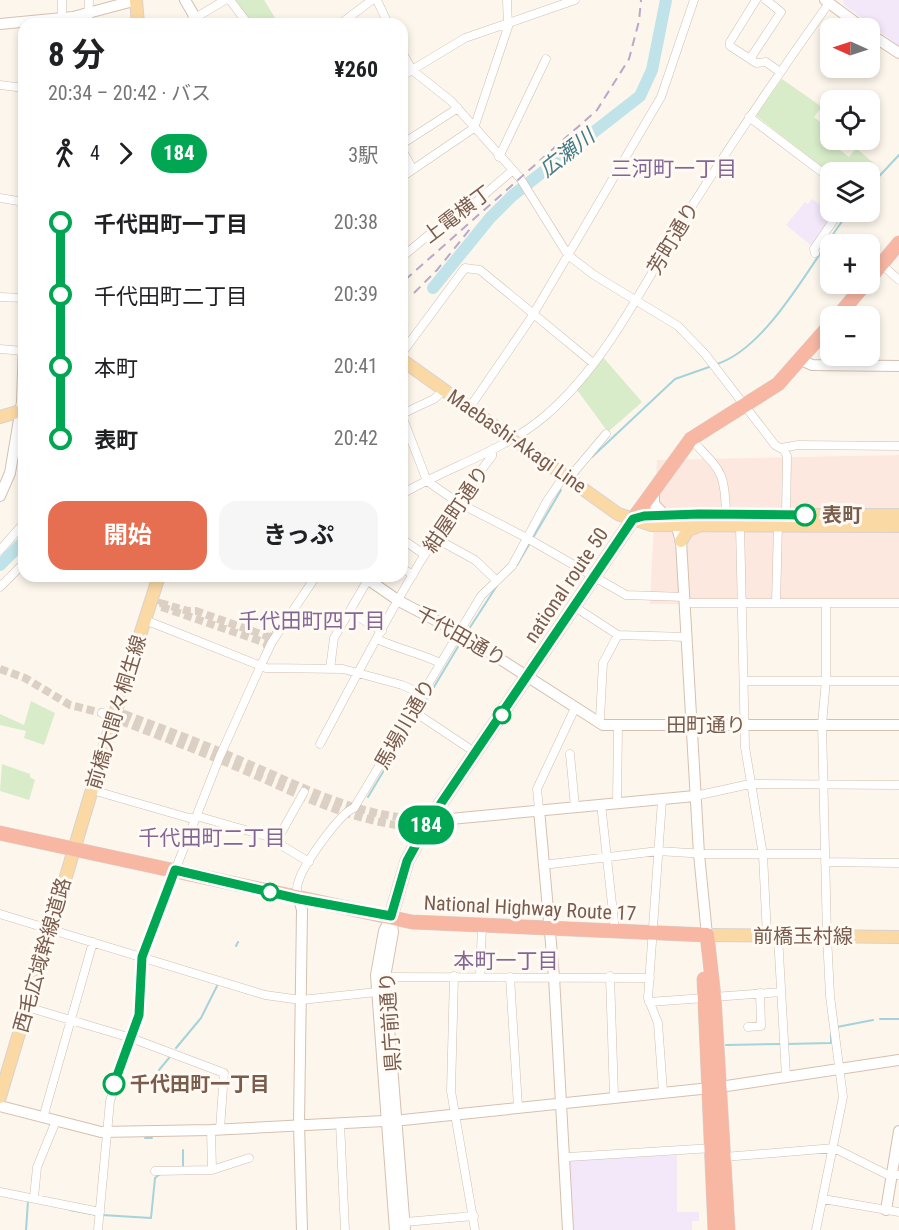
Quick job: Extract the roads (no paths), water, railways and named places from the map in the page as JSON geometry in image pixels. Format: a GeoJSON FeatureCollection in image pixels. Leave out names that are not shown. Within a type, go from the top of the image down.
{"type":"FeatureCollection","features":[{"type":"Feature","properties":{"kind":"highway"},"geometry":{"type":"LineString","coordinates":[[881,264],[899,243]]}},
{"type":"Feature","properties":{"kind":"highway"},"geometry":{"type":"LineString","coordinates":[[846,306],[856,294]]}},
{"type":"Feature","properties":{"kind":"highway","name":"national route 50"},"geometry":{"type":"LineString","coordinates":[[391,916],[407,861],[429,821],[654,489],[691,440],[778,384],[820,337]]}},
{"type":"Feature","properties":{"kind":"highway","name":"National Highway Route 17"},"geometry":{"type":"LineString","coordinates":[[0,833],[299,899],[418,922],[707,935]]}},
{"type":"Feature","properties":{"kind":"highway"},"geometry":{"type":"LineString","coordinates":[[707,935],[718,1153],[728,1230]]}},
{"type":"Feature","properties":{"kind":"highway"},"geometry":{"type":"LineString","coordinates":[[715,1230],[718,1153]]}},
{"type":"Feature","properties":{"kind":"main road"},"geometry":{"type":"LineString","coordinates":[[136,0],[138,18]]}},
{"type":"Feature","properties":{"kind":"main road","name":"Maebashi-Akagi Line"},"geometry":{"type":"LineString","coordinates":[[408,364],[618,514],[652,525],[680,529]]}},
{"type":"Feature","properties":{"kind":"main road"},"geometry":{"type":"LineString","coordinates":[[0,417],[18,412]]}},
{"type":"Feature","properties":{"kind":"main road"},"geometry":{"type":"LineString","coordinates":[[633,519],[663,515],[680,529]]}},
{"type":"Feature","properties":{"kind":"main road"},"geometry":{"type":"LineString","coordinates":[[680,529],[726,515],[899,515]]}},
{"type":"Feature","properties":{"kind":"main road"},"geometry":{"type":"LineString","coordinates":[[620,539],[639,530],[690,529],[704,525],[899,526]]}},
{"type":"Feature","properties":{"kind":"main road","name":"前橋大間々桐生線"},"geometry":{"type":"LineString","coordinates":[[74,848],[113,716],[145,620],[155,603],[157,582]]}},
{"type":"Feature","properties":{"kind":"main road","name":"西毛広域幹線道路"},"geometry":{"type":"LineString","coordinates":[[0,1097],[74,848]]}},
{"type":"Feature","properties":{"kind":"main road","name":"前橋玉村線"},"geometry":{"type":"LineString","coordinates":[[707,935],[899,937]]}},
{"type":"Feature","properties":{"kind":"street"},"geometry":{"type":"LineString","coordinates":[[61,18],[62,0]]}},
{"type":"Feature","properties":{"kind":"street"},"geometry":{"type":"LineString","coordinates":[[89,0],[88,18],[136,0]]}},
{"type":"Feature","properties":{"kind":"street"},"geometry":{"type":"LineString","coordinates":[[185,0],[195,18]]}},
{"type":"Feature","properties":{"kind":"street"},"geometry":{"type":"LineString","coordinates":[[201,18],[225,0]]}},
{"type":"Feature","properties":{"kind":"street"},"geometry":{"type":"LineString","coordinates":[[230,0],[244,18]]}},
{"type":"Feature","properties":{"kind":"street"},"geometry":{"type":"LineString","coordinates":[[348,18],[372,0]]}},
{"type":"Feature","properties":{"kind":"street"},"geometry":{"type":"LineString","coordinates":[[377,0],[385,18]]}},
{"type":"Feature","properties":{"kind":"street"},"geometry":{"type":"LineString","coordinates":[[408,172],[474,128],[508,23],[507,0]]}},
{"type":"Feature","properties":{"kind":"street"},"geometry":{"type":"LineString","coordinates":[[408,72],[465,38],[575,0]]}},
{"type":"Feature","properties":{"kind":"street"},"geometry":{"type":"LineString","coordinates":[[470,407],[534,314],[661,97],[694,0]]}},
{"type":"Feature","properties":{"kind":"street"},"geometry":{"type":"LineString","coordinates":[[756,0],[730,42],[730,46],[756,63],[766,62],[780,72]]}},
{"type":"Feature","properties":{"kind":"street"},"geometry":{"type":"LineString","coordinates":[[750,59],[781,12],[766,0]]}},
{"type":"Feature","properties":{"kind":"street"},"geometry":{"type":"LineString","coordinates":[[828,1],[850,18]]}},
{"type":"Feature","properties":{"kind":"street","name":"芳町通り"},"geometry":{"type":"LineString","coordinates":[[408,491],[493,449],[547,414],[571,391],[635,301],[749,117],[828,1]]}},
{"type":"Feature","properties":{"kind":"street"},"geometry":{"type":"LineString","coordinates":[[0,24],[18,23]]}},
{"type":"Feature","properties":{"kind":"street"},"geometry":{"type":"LineString","coordinates":[[880,41],[899,53]]}},
{"type":"Feature","properties":{"kind":"street"},"geometry":{"type":"LineString","coordinates":[[499,157],[546,59]]}},
{"type":"Feature","properties":{"kind":"street"},"geometry":{"type":"LineString","coordinates":[[408,63],[412,70],[458,108],[499,157],[513,170],[529,190],[568,255],[635,301],[678,326],[691,338],[775,446],[781,448],[798,445],[899,446]]}},
{"type":"Feature","properties":{"kind":"street"},"geometry":{"type":"LineString","coordinates":[[0,85],[18,87]]}},
{"type":"Feature","properties":{"kind":"street"},"geometry":{"type":"LineString","coordinates":[[408,140],[458,108]]}},
{"type":"Feature","properties":{"kind":"street"},"geometry":{"type":"LineString","coordinates":[[749,117],[820,171]]}},
{"type":"Feature","properties":{"kind":"street"},"geometry":{"type":"LineString","coordinates":[[408,161],[412,168]]}},
{"type":"Feature","properties":{"kind":"street","name":"上電横丁"},"geometry":{"type":"LineString","coordinates":[[408,252],[431,233],[470,207],[513,170]]}},
{"type":"Feature","properties":{"kind":"street"},"geometry":{"type":"LineString","coordinates":[[0,198],[18,201]]}},
{"type":"Feature","properties":{"kind":"street"},"geometry":{"type":"LineString","coordinates":[[815,253],[813,249],[832,222]]}},
{"type":"Feature","properties":{"kind":"street"},"geometry":{"type":"LineString","coordinates":[[881,264],[899,280]]}},
{"type":"Feature","properties":{"kind":"street"},"geometry":{"type":"LineString","coordinates":[[408,345],[463,269],[480,270],[592,363]]}},
{"type":"Feature","properties":{"kind":"street"},"geometry":{"type":"LineString","coordinates":[[0,297],[18,298]]}},
{"type":"Feature","properties":{"kind":"street"},"geometry":{"type":"LineString","coordinates":[[0,349],[18,351]]}},
{"type":"Feature","properties":{"kind":"street"},"geometry":{"type":"LineString","coordinates":[[801,360],[812,365],[899,366]]}},
{"type":"Feature","properties":{"kind":"street"},"geometry":{"type":"LineString","coordinates":[[408,412],[435,399],[444,390]]}},
{"type":"Feature","properties":{"kind":"street"},"geometry":{"type":"LineString","coordinates":[[408,431],[427,481],[457,502],[528,538],[626,595],[742,603],[899,603]]}},
{"type":"Feature","properties":{"kind":"street"},"geometry":{"type":"LineString","coordinates":[[0,496],[10,473],[18,432]]}},
{"type":"Feature","properties":{"kind":"street","name":"馬場川通り"},"geometry":{"type":"LineString","coordinates":[[299,899],[298,880],[348,811],[354,808],[416,713],[422,694],[458,632],[482,596],[512,566],[547,501],[560,482],[569,478],[606,435]]}},
{"type":"Feature","properties":{"kind":"street"},"geometry":{"type":"LineString","coordinates":[[691,440],[715,462],[724,478],[726,515]]}},
{"type":"Feature","properties":{"kind":"street"},"geometry":{"type":"LineString","coordinates":[[776,603],[778,525],[786,515],[787,456],[781,448]]}},
{"type":"Feature","properties":{"kind":"street","name":"紺屋町通り"},"geometry":{"type":"LineString","coordinates":[[320,744],[413,575],[457,502],[492,456],[493,449]]}},
{"type":"Feature","properties":{"kind":"street"},"geometry":{"type":"LineString","coordinates":[[654,489],[654,504],[663,515]]}},
{"type":"Feature","properties":{"kind":"street"},"geometry":{"type":"LineString","coordinates":[[741,525],[744,724],[750,784],[763,855],[781,992],[786,1076]]}},
{"type":"Feature","properties":{"kind":"street"},"geometry":{"type":"LineString","coordinates":[[680,529],[695,796],[707,935]]}},
{"type":"Feature","properties":{"kind":"street"},"geometry":{"type":"LineString","coordinates":[[0,550],[18,530]]}},
{"type":"Feature","properties":{"kind":"street"},"geometry":{"type":"LineString","coordinates":[[435,538],[475,560],[496,580]]}},
{"type":"Feature","properties":{"kind":"street"},"geometry":{"type":"LineString","coordinates":[[408,543],[425,555]]}},
{"type":"Feature","properties":{"kind":"street"},"geometry":{"type":"LineString","coordinates":[[0,587],[18,569]]}},
{"type":"Feature","properties":{"kind":"street"},"geometry":{"type":"LineString","coordinates":[[408,572],[413,575]]}},
{"type":"Feature","properties":{"kind":"street"},"geometry":{"type":"LineString","coordinates":[[98,1230],[110,1101],[139,1015],[142,957],[195,817],[271,641],[311,582]]}},
{"type":"Feature","properties":{"kind":"street"},"geometry":{"type":"LineString","coordinates":[[330,669],[334,638],[365,582]]}},
{"type":"Feature","properties":{"kind":"street","name":"千代田通り"},"geometry":{"type":"LineString","coordinates":[[374,582],[399,601],[458,632],[528,676]]}},
{"type":"Feature","properties":{"kind":"street"},"geometry":{"type":"LineString","coordinates":[[816,1230],[834,1148],[836,1120],[843,1097],[830,996],[827,936],[822,724],[826,680],[826,603]]}},
{"type":"Feature","properties":{"kind":"street"},"geometry":{"type":"LineString","coordinates":[[575,607],[618,635],[687,637]]}},
{"type":"Feature","properties":{"kind":"street"},"geometry":{"type":"LineString","coordinates":[[350,612],[382,631]]}},
{"type":"Feature","properties":{"kind":"street"},"geometry":{"type":"LineString","coordinates":[[145,620],[266,668],[330,669],[402,685],[422,694]]}},
{"type":"Feature","properties":{"kind":"street"},"geometry":{"type":"LineString","coordinates":[[597,722],[600,718],[603,663],[618,635]]}},
{"type":"Feature","properties":{"kind":"street"},"geometry":{"type":"LineString","coordinates":[[377,639],[440,663]]}},
{"type":"Feature","properties":{"kind":"street","name":"田町通り"},"geometry":{"type":"LineString","coordinates":[[528,676],[603,725],[899,725]]}},
{"type":"Feature","properties":{"kind":"street"},"geometry":{"type":"LineString","coordinates":[[744,681],[899,681]]}},
{"type":"Feature","properties":{"kind":"street"},"geometry":{"type":"LineString","coordinates":[[568,1230],[554,976],[537,789],[575,708]]}},
{"type":"Feature","properties":{"kind":"street"},"geometry":{"type":"LineString","coordinates":[[416,713],[476,753]]}},
{"type":"Feature","properties":{"kind":"street"},"geometry":{"type":"LineString","coordinates":[[617,803],[618,725]]}},
{"type":"Feature","properties":{"kind":"street"},"geometry":{"type":"LineString","coordinates":[[570,754],[575,807]]}},
{"type":"Feature","properties":{"kind":"street"},"geometry":{"type":"LineString","coordinates":[[414,823],[539,809],[662,800],[695,796],[750,784],[899,785]]}},
{"type":"Feature","properties":{"kind":"street"},"geometry":{"type":"LineString","coordinates":[[92,790],[189,818],[195,817],[266,836],[309,862]]}},
{"type":"Feature","properties":{"kind":"street"},"geometry":{"type":"LineString","coordinates":[[276,842],[304,792]]}},
{"type":"Feature","properties":{"kind":"street"},"geometry":{"type":"LineString","coordinates":[[662,800],[649,1002],[658,1023],[663,1092]]}},
{"type":"Feature","properties":{"kind":"street"},"geometry":{"type":"LineString","coordinates":[[601,804],[615,931]]}},
{"type":"Feature","properties":{"kind":"street"},"geometry":{"type":"LineString","coordinates":[[543,865],[658,851],[899,862]]}},
{"type":"Feature","properties":{"kind":"street"},"geometry":{"type":"LineString","coordinates":[[299,899],[302,910],[299,1124],[302,1230]]}},
{"type":"Feature","properties":{"kind":"street"},"geometry":{"type":"LineString","coordinates":[[0,914],[265,995],[301,1000],[377,992]]}},
{"type":"Feature","properties":{"kind":"street","name":"県庁前通り"},"geometry":{"type":"LineString","coordinates":[[391,916],[393,932],[385,977],[396,1230]]}},
{"type":"Feature","properties":{"kind":"street","name":"県庁前通り"},"geometry":{"type":"LineString","coordinates":[[391,916],[384,930],[376,965],[377,992],[405,1226]]}},
{"type":"Feature","properties":{"kind":"street"},"geometry":{"type":"LineString","coordinates":[[480,976],[482,926]]}},
{"type":"Feature","properties":{"kind":"street"},"geometry":{"type":"LineString","coordinates":[[43,1118],[93,942]]}},
{"type":"Feature","properties":{"kind":"street"},"geometry":{"type":"LineString","coordinates":[[453,976],[450,1086],[475,1230]]}},
{"type":"Feature","properties":{"kind":"street"},"geometry":{"type":"LineString","coordinates":[[385,977],[610,976],[650,978]]}},
{"type":"Feature","properties":{"kind":"street"},"geometry":{"type":"LineString","coordinates":[[610,976],[614,1096]]}},
{"type":"Feature","properties":{"kind":"street"},"geometry":{"type":"LineString","coordinates":[[510,978],[518,1107]]}},
{"type":"Feature","properties":{"kind":"street"},"geometry":{"type":"LineString","coordinates":[[649,1002],[781,992]]}},
{"type":"Feature","properties":{"kind":"street"},"geometry":{"type":"LineString","coordinates":[[748,1027],[761,1026],[760,993]]}},
{"type":"Feature","properties":{"kind":"street"},"geometry":{"type":"LineString","coordinates":[[27,1007],[130,1038],[224,1073],[212,1170]]}},
{"type":"Feature","properties":{"kind":"street"},"geometry":{"type":"LineString","coordinates":[[0,1106],[108,1133],[340,1123],[392,1120],[614,1096],[715,1088],[839,1067],[899,1060]]}},
{"type":"Feature","properties":{"kind":"street"},"geometry":{"type":"LineString","coordinates":[[34,1198],[37,1167],[56,1121]]}},
{"type":"Feature","properties":{"kind":"street"},"geometry":{"type":"LineString","coordinates":[[340,1123],[345,1230]]}},
{"type":"Feature","properties":{"kind":"street"},"geometry":{"type":"LineString","coordinates":[[886,1210],[896,1175],[899,1131]]}},
{"type":"Feature","properties":{"kind":"street"},"geometry":{"type":"LineString","coordinates":[[565,1160],[568,1157],[834,1148],[896,1175]]}},
{"type":"Feature","properties":{"kind":"street"},"geometry":{"type":"LineString","coordinates":[[155,1171],[212,1170],[249,1158]]}},
{"type":"Feature","properties":{"kind":"street"},"geometry":{"type":"LineString","coordinates":[[0,1192],[100,1212]]}},
{"type":"Feature","properties":{"kind":"street"},"geometry":{"type":"LineString","coordinates":[[823,1199],[899,1212]]}},
{"type":"Feature","properties":{"kind":"street"},"geometry":{"type":"LineString","coordinates":[[405,1226],[474,1216]]}},
{"type":"Feature","properties":{"kind":"waterway","name":"広瀬川"},"geometry":{"type":"LineString","coordinates":[[433,288],[490,218],[512,196],[640,96],[652,70],[666,0]]}},
{"type":"Feature","properties":{"kind":"waterway"},"geometry":{"type":"LineString","coordinates":[[880,175],[899,155]]}},
{"type":"Feature","properties":{"kind":"waterway"},"geometry":{"type":"LineString","coordinates":[[717,364],[736,354],[755,339],[773,320],[842,222]]}},
{"type":"Feature","properties":{"kind":"waterway"},"geometry":{"type":"LineString","coordinates":[[592,457],[675,379],[712,366]]}},
{"type":"Feature","properties":{"kind":"waterway"},"geometry":{"type":"LineString","coordinates":[[517,565],[561,490]]}},
{"type":"Feature","properties":{"kind":"waterway","name":"広瀬川"},"geometry":{"type":"LineString","coordinates":[[0,565],[18,547]]}},
{"type":"Feature","properties":{"kind":"waterway"},"geometry":{"type":"LineString","coordinates":[[467,632],[498,584]]}},
{"type":"Feature","properties":{"kind":"waterway"},"geometry":{"type":"LineString","coordinates":[[419,712],[462,640]]}},
{"type":"Feature","properties":{"kind":"waterway"},"geometry":{"type":"LineString","coordinates":[[368,797],[416,717]]}},
{"type":"Feature","properties":{"kind":"waterway"},"geometry":{"type":"LineString","coordinates":[[236,946],[238,942]]}},
{"type":"Feature","properties":{"kind":"waterway"},"geometry":{"type":"LineString","coordinates":[[176,1048],[201,1018],[217,986]]}},
{"type":"Feature","properties":{"kind":"waterway"},"geometry":{"type":"LineString","coordinates":[[880,1019],[899,1019]]}},
{"type":"Feature","properties":{"kind":"waterway"},"geometry":{"type":"LineString","coordinates":[[837,1027],[873,1020]]}},
{"type":"Feature","properties":{"kind":"waterway"},"geometry":{"type":"LineString","coordinates":[[786,1044],[831,1043],[831,1032]]}},
{"type":"Feature","properties":{"kind":"waterway"},"geometry":{"type":"LineString","coordinates":[[726,1045],[781,1044]]}},
{"type":"Feature","properties":{"kind":"waterway"},"geometry":{"type":"LineString","coordinates":[[159,1070],[169,1058]]}},
{"type":"Feature","properties":{"kind":"waterway"},"geometry":{"type":"LineString","coordinates":[[145,1138],[152,1138]]}},
{"type":"Feature","properties":{"kind":"waterway"},"geometry":{"type":"LineString","coordinates":[[183,1150],[183,1168]]}},
{"type":"Feature","properties":{"kind":"waterway"},"geometry":{"type":"LineString","coordinates":[[102,1215],[151,1218],[155,1178],[160,1174]]}},
{"type":"Feature","properties":{"kind":"waterway"},"geometry":{"type":"LineString","coordinates":[[172,1174],[183,1174]]}},
{"type":"Feature","properties":{"kind":"waterway"},"geometry":{"type":"LineString","coordinates":[[26,1230],[28,1201]]}},
{"type":"Feature","properties":{"kind":"waterway"},"geometry":{"type":"LineString","coordinates":[[70,1210],[97,1215]]}},
{"type":"Feature","properties":{"kind":"tunnel"},"geometry":{"type":"LineString","coordinates":[[160,603],[196,611],[269,637],[274,634],[267,646],[266,643],[159,606],[160,603]]}},
{"type":"Feature","properties":{"kind":"tunnel"},"geometry":{"type":"LineString","coordinates":[[0,669],[25,678],[70,705],[102,713]]}},
{"type":"Feature","properties":{"kind":"tunnel"},"geometry":{"type":"LineString","coordinates":[[124,714],[214,749],[328,798],[370,812],[417,819],[411,827],[343,812],[121,721],[124,714]]}},
{"type":"Feature","properties":{"kind":"railway"},"geometry":{"type":"LineString","coordinates":[[408,277],[597,110],[629,59],[639,21],[641,0]]}},
{"type":"Feature","properties":{"kind":"railway"},"geometry":{"type":"LineString","coordinates":[[414,293],[437,270],[470,229]]}},
{"type":"Feature","properties":{"kind":"place","name":"表町"},"geometry":{"type":"Point","coordinates":[805,515]}},
{"type":"Feature","properties":{"kind":"place","name":"千代田町一丁目"},"geometry":{"type":"Point","coordinates":[114,1084]}},
{"type":"Feature","properties":{"kind":"district","name":"三河町一丁目"},"geometry":{"type":"Point","coordinates":[674,169]}},
{"type":"Feature","properties":{"kind":"district","name":"千代田町四丁目"},"geometry":{"type":"Point","coordinates":[312,621]}},
{"type":"Feature","properties":{"kind":"district","name":"千代田町二丁目"},"geometry":{"type":"Point","coordinates":[212,838]}},
{"type":"Feature","properties":{"kind":"district","name":"本町一丁目"},"geometry":{"type":"Point","coordinates":[506,961]}}]}
